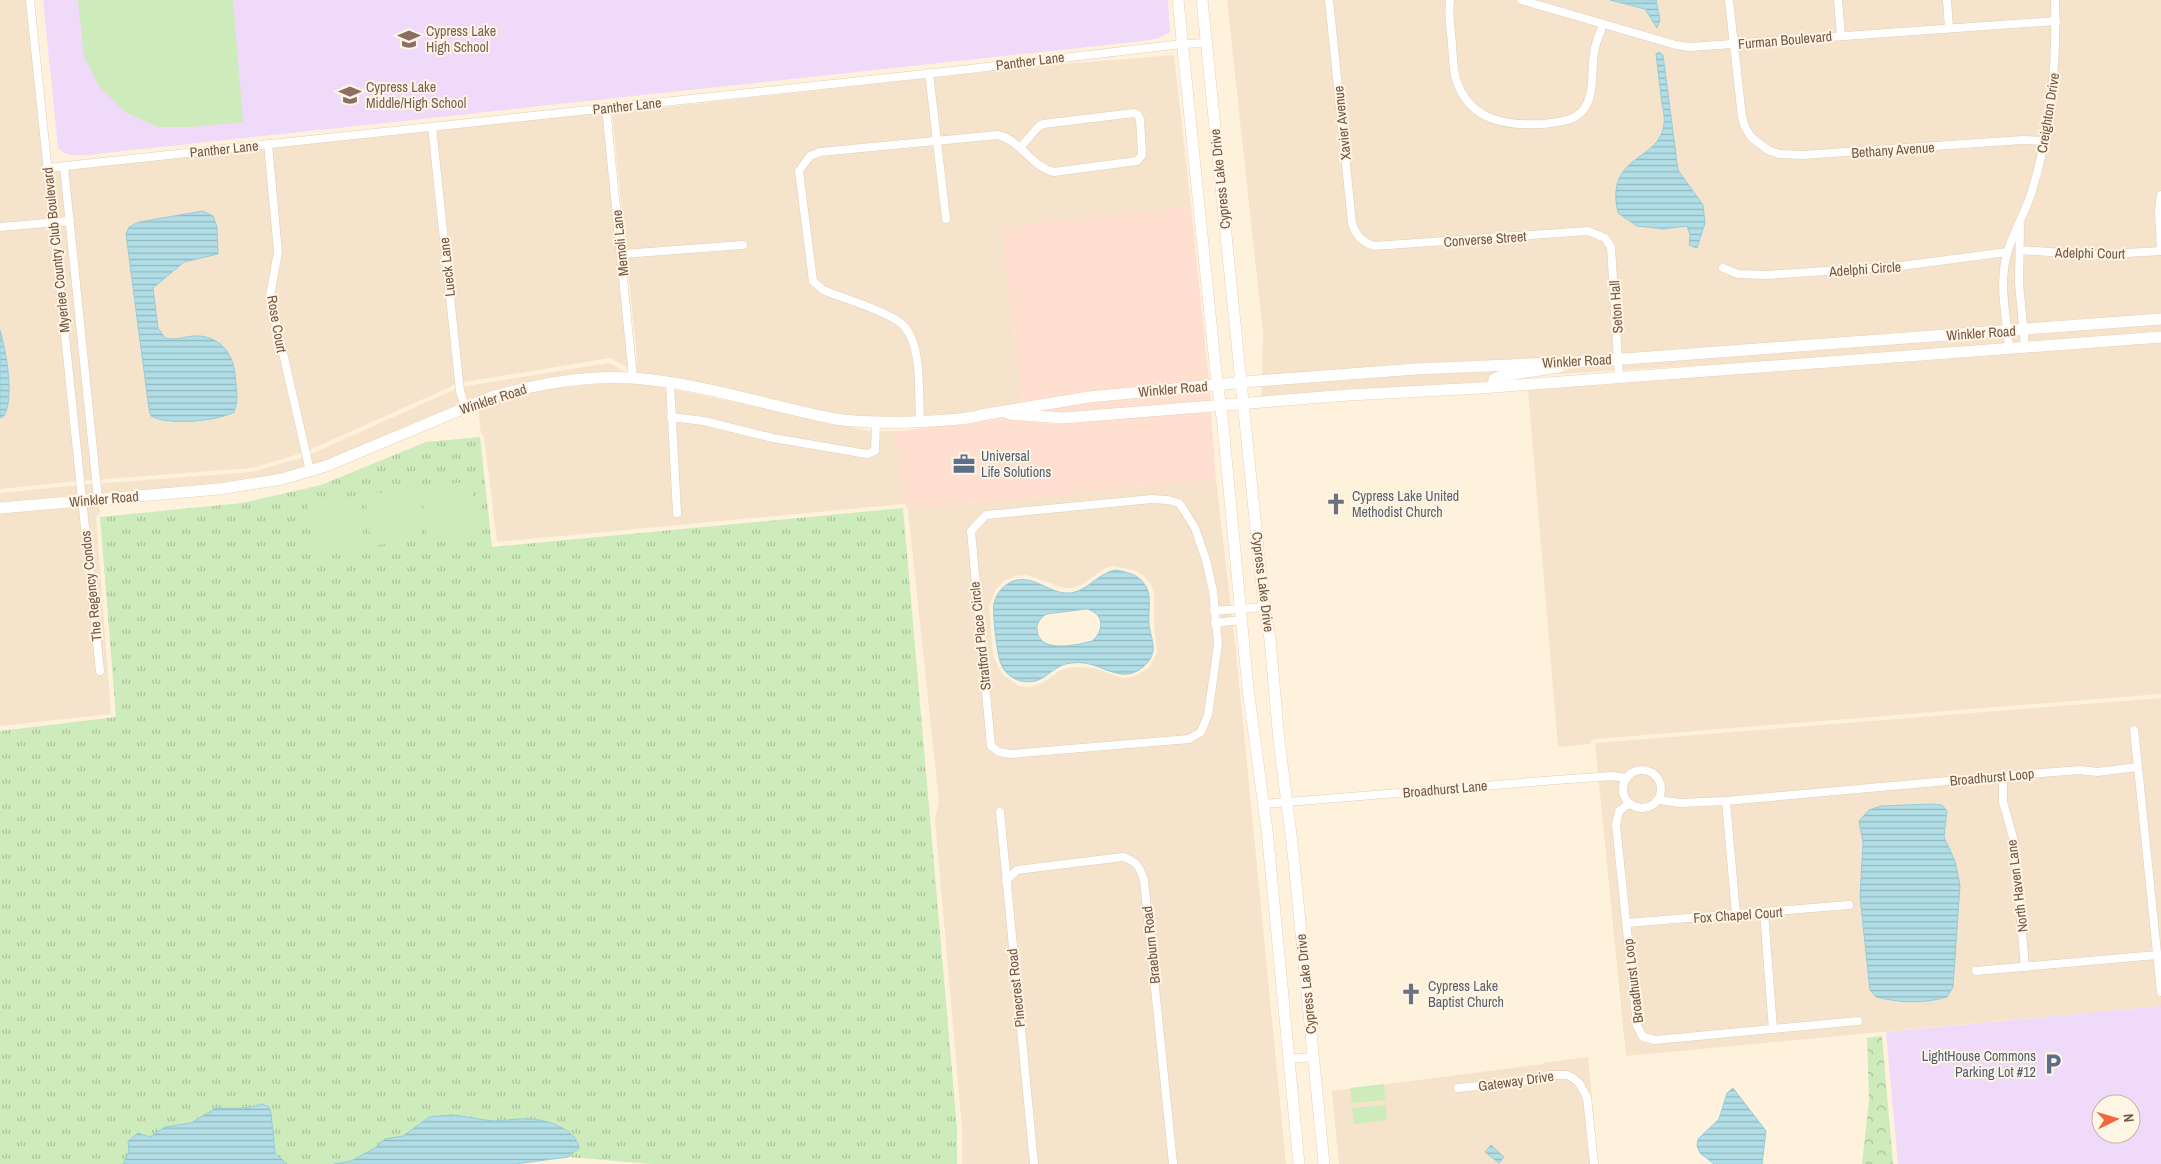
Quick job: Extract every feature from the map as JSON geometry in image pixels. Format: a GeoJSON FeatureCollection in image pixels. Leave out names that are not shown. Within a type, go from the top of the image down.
{"type":"FeatureCollection","features":[{"type":"Feature","properties":{"kind":"street","name":"Myerlee Country Club Boulevard"},"geometry":{"type":"LineString","coordinates":[[30,0],[82,501]]}},
{"type":"Feature","properties":{"kind":"street","name":"Cypress Lake Drive"},"geometry":{"type":"LineString","coordinates":[[1178,0],[1217,385],[1223,425],[1240,615],[1263,804],[1299,1164]]}},
{"type":"Feature","properties":{"kind":"street","name":"Cypress Lake Drive"},"geometry":{"type":"LineString","coordinates":[[1202,0],[1242,404],[1264,607],[1270,639],[1324,1164]]}},
{"type":"Feature","properties":{"kind":"street","name":"Xavier Avenue"},"geometry":{"type":"LineString","coordinates":[[1329,0],[1352,223],[1355,233],[1364,243]]}},
{"type":"Feature","properties":{"kind":"street"},"geometry":{"type":"LineString","coordinates":[[1450,0],[1449,14],[1454,68],[1461,90],[1479,111],[1503,123],[1514,125],[1557,122],[1577,116],[1585,108],[1589,98],[1594,52],[1603,24]]}},
{"type":"Feature","properties":{"kind":"street","name":"Furman Boulevard"},"geometry":{"type":"LineString","coordinates":[[1521,0],[1540,3],[1603,24],[1676,45],[1690,47],[2056,21]]}},
{"type":"Feature","properties":{"kind":"street"},"geometry":{"type":"LineString","coordinates":[[1729,0],[1734,44]]}},
{"type":"Feature","properties":{"kind":"street"},"geometry":{"type":"LineString","coordinates":[[1838,0],[1841,36]]}},
{"type":"Feature","properties":{"kind":"street"},"geometry":{"type":"LineString","coordinates":[[1947,0],[1949,28]]}},
{"type":"Feature","properties":{"kind":"street","name":"Creighton Drive"},"geometry":{"type":"LineString","coordinates":[[2009,348],[2004,270],[2007,252],[2020,224],[2031,192],[2045,141],[2054,83],[2055,0]]}},
{"type":"Feature","properties":{"kind":"street","name":"Panther Lane"},"geometry":{"type":"LineString","coordinates":[[48,168],[1182,44],[1206,43]]}},
{"type":"Feature","properties":{"kind":"street","name":"Bethany Avenue"},"geometry":{"type":"LineString","coordinates":[[1734,44],[1742,117],[1749,133],[1759,145],[1779,154],[1802,155],[2023,140],[2045,141]]}},
{"type":"Feature","properties":{"kind":"street"},"geometry":{"type":"LineString","coordinates":[[929,73],[946,220]]}},
{"type":"Feature","properties":{"kind":"street","name":"Memoli Lane"},"geometry":{"type":"LineString","coordinates":[[606,108],[633,378]]}},
{"type":"Feature","properties":{"kind":"street"},"geometry":{"type":"LineString","coordinates":[[920,422],[917,358],[915,346],[908,331],[898,320],[823,290],[813,281],[798,177],[801,165],[814,154],[998,135],[1010,139],[1041,167],[1054,172],[1137,161],[1142,155],[1140,119],[1134,113],[1043,124],[1038,127],[1020,148]]}},
{"type":"Feature","properties":{"kind":"street","name":"Lueck Lane"},"geometry":{"type":"LineString","coordinates":[[432,127],[457,366],[460,391],[465,407]]}},
{"type":"Feature","properties":{"kind":"street","name":"Rose Court"},"geometry":{"type":"LineString","coordinates":[[268,144],[278,252],[270,296],[310,471]]}},
{"type":"Feature","properties":{"kind":"street","name":"Myerlee Country Club Boulevard"},"geometry":{"type":"LineString","coordinates":[[64,167],[98,499]]}},
{"type":"Feature","properties":{"kind":"street","name":"Adelphi Court"},"geometry":{"type":"LineString","coordinates":[[2020,250],[2092,255],[2161,251],[2159,211],[2161,195]]}},
{"type":"Feature","properties":{"kind":"street"},"geometry":{"type":"LineString","coordinates":[[0,227],[70,220]]}},
{"type":"Feature","properties":{"kind":"street","name":"Creighton Drive"},"geometry":{"type":"LineString","coordinates":[[2020,224],[2019,283],[2025,348]]}},
{"type":"Feature","properties":{"kind":"street","name":"Converse Street"},"geometry":{"type":"LineString","coordinates":[[1364,243],[1384,246],[1588,231],[1605,238]]}},
{"type":"Feature","properties":{"kind":"street","name":"Seton Hall"},"geometry":{"type":"LineString","coordinates":[[1605,238],[1611,247],[1620,377]]}},
{"type":"Feature","properties":{"kind":"street"},"geometry":{"type":"LineString","coordinates":[[622,254],[743,245]]}},
{"type":"Feature","properties":{"kind":"street","name":"Adelphi Circle"},"geometry":{"type":"LineString","coordinates":[[1723,268],[1738,274],[1766,276],[1901,266],[2007,252]]}},
{"type":"Feature","properties":{"kind":"street","name":"Winkler Road"},"geometry":{"type":"LineString","coordinates":[[0,508],[245,486],[310,471],[465,407],[517,390],[546,384],[607,378],[633,378],[670,383],[835,419],[876,423],[920,422],[970,419],[994,413],[1089,397],[1240,383],[1416,369],[1619,359],[2161,319]]}},
{"type":"Feature","properties":{"kind":"street","name":"Winkler Road"},"geometry":{"type":"LineString","coordinates":[[994,413],[1063,418],[1349,395],[1493,387],[2161,337]]}},
{"type":"Feature","properties":{"kind":"street"},"geometry":{"type":"LineString","coordinates":[[1493,387],[1494,378],[1553,370],[1574,362]]}},
{"type":"Feature","properties":{"kind":"street"},"geometry":{"type":"LineString","coordinates":[[670,383],[677,513]]}},
{"type":"Feature","properties":{"kind":"street"},"geometry":{"type":"LineString","coordinates":[[671,417],[704,421],[765,436],[867,454],[875,451],[876,423]]}},
{"type":"Feature","properties":{"kind":"street","name":"Stratford Place Circle"},"geometry":{"type":"LineString","coordinates":[[1152,499],[1179,503],[1195,528],[1206,560],[1213,591],[1214,611],[1218,644],[1208,715],[1201,732],[1189,739],[1010,754],[1000,752],[991,746],[971,531],[986,515],[1152,499]]}},
{"type":"Feature","properties":{"kind":"street","name":"The Regency Condos"},"geometry":{"type":"LineString","coordinates":[[82,501],[100,671]]}},
{"type":"Feature","properties":{"kind":"street"},"geometry":{"type":"LineString","coordinates":[[1215,623],[1264,607]]}},
{"type":"Feature","properties":{"kind":"street"},"geometry":{"type":"LineString","coordinates":[[1214,611],[1240,615]]}},
{"type":"Feature","properties":{"kind":"street"},"geometry":{"type":"LineString","coordinates":[[2134,730],[2161,992]]}},
{"type":"Feature","properties":{"kind":"street","name":"Broadhurst Loop"},"geometry":{"type":"LineString","coordinates":[[1858,1021],[1655,1040],[1643,1037],[1637,1026],[1616,825],[1619,811],[1628,804],[1641,809],[1654,805],[1659,800],[1680,803],[1726,801],[2003,776],[2080,770],[2097,772],[2138,767]]}},
{"type":"Feature","properties":{"kind":"street"},"geometry":{"type":"LineString","coordinates":[[1628,804],[1623,791],[1626,778],[1637,770],[1644,770],[1656,775],[1662,787],[1659,800]]}},
{"type":"Feature","properties":{"kind":"street","name":"Broadhurst Lane"},"geometry":{"type":"LineString","coordinates":[[1263,804],[1556,780],[1612,776],[1626,778]]}},
{"type":"Feature","properties":{"kind":"street","name":"North Haven Lane"},"geometry":{"type":"LineString","coordinates":[[2003,776],[2003,802],[2014,841],[2025,967]]}},
{"type":"Feature","properties":{"kind":"street"},"geometry":{"type":"LineString","coordinates":[[1726,801],[1736,915]]}},
{"type":"Feature","properties":{"kind":"street","name":"Pinecrest Road"},"geometry":{"type":"LineString","coordinates":[[1000,812],[1034,1164]]}},
{"type":"Feature","properties":{"kind":"street","name":"Braeburn Road"},"geometry":{"type":"LineString","coordinates":[[1006,880],[1017,870],[1123,857],[1133,860],[1140,869],[1144,880],[1173,1164]]}},
{"type":"Feature","properties":{"kind":"street","name":"Fox Chapel Court"},"geometry":{"type":"LineString","coordinates":[[1627,923],[1849,905]]}},
{"type":"Feature","properties":{"kind":"street"},"geometry":{"type":"LineString","coordinates":[[1764,913],[1773,1029]]}},
{"type":"Feature","properties":{"kind":"street"},"geometry":{"type":"LineString","coordinates":[[1976,971],[2157,955]]}},
{"type":"Feature","properties":{"kind":"street"},"geometry":{"type":"LineString","coordinates":[[1289,1059],[1313,1057]]}},
{"type":"Feature","properties":{"kind":"street","name":"Gateway Drive"},"geometry":{"type":"LineString","coordinates":[[1458,1088],[1519,1082],[1550,1075],[1567,1075],[1573,1078],[1579,1083],[1586,1097],[1594,1164]]}},
{"type":"Feature","properties":{"kind":"shaded area"},"geometry":{"type":"Polygon","coordinates":[[[0,0],[30,0],[47,167],[606,108],[633,371],[610,358],[459,383],[305,452],[252,468],[0,489],[0,0]]]}},
{"type":"Feature","properties":{"kind":"shaded area","name":"Cypress Lake Middle/High School"},"geometry":{"type":"Polygon","coordinates":[[[43,0],[1168,0],[1170,32],[1159,38],[1144,41],[87,155],[71,155],[64,153],[58,148],[43,0]]]}},
{"type":"Feature","properties":{"kind":"shaded area"},"geometry":{"type":"Polygon","coordinates":[[[1227,0],[1610,0],[1645,9],[1660,20],[1656,0],[2161,0],[2161,314],[1619,354],[1262,376],[1263,333],[1227,0]],[[1656,54],[1664,124],[1658,138],[1647,151],[1628,165],[1664,229],[1687,226],[1690,235],[1689,245],[1703,205],[1678,170],[1663,55],[1656,54]]]}},
{"type":"Feature","properties":{"kind":"shaded area"},"geometry":{"type":"Polygon","coordinates":[[[1174,55],[1191,206],[1001,227],[1022,403],[990,408],[969,414],[883,418],[836,414],[636,373],[637,358],[612,113],[1039,66],[1174,55]]]}},
{"type":"Feature","properties":{"kind":"shaded area"},"geometry":{"type":"Polygon","coordinates":[[[1191,206],[1209,380],[1093,391],[1022,403],[1001,227],[1191,206]]]}},
{"type":"Feature","properties":{"kind":"shaded area"},"geometry":{"type":"Polygon","coordinates":[[[2161,324],[2161,332],[1787,360],[1557,374],[1576,367],[2161,324]]]}},
{"type":"Feature","properties":{"kind":"shaded area"},"geometry":{"type":"Polygon","coordinates":[[[2161,342],[2161,694],[1595,739],[1590,744],[1558,747],[1528,389],[2161,342]]]}},
{"type":"Feature","properties":{"kind":"shaded area"},"geometry":{"type":"Polygon","coordinates":[[[609,363],[628,373],[463,402],[324,461],[281,474],[218,484],[0,503],[0,493],[252,472],[307,456],[460,387],[609,363]]]}},
{"type":"Feature","properties":{"kind":"shaded area"},"geometry":{"type":"Polygon","coordinates":[[[1505,370],[1491,374],[1488,382],[1261,397],[1262,386],[1416,374],[1505,370]]]}},
{"type":"Feature","properties":{"kind":"shaded area"},"geometry":{"type":"Polygon","coordinates":[[[618,382],[658,386],[874,432],[894,431],[904,504],[497,542],[484,437],[481,433],[478,408],[518,395],[547,389],[618,382]]]}},
{"type":"Feature","properties":{"kind":"shaded area"},"geometry":{"type":"Polygon","coordinates":[[[1210,390],[1211,402],[1055,414],[1031,411],[1089,402],[1210,390]]]}},
{"type":"Feature","properties":{"kind":"shaded area"},"geometry":{"type":"Polygon","coordinates":[[[1211,412],[1216,480],[908,510],[904,504],[894,432],[970,424],[998,418],[1055,424],[1211,412]]]}},
{"type":"Feature","properties":{"kind":"shaded area"},"geometry":{"type":"Polygon","coordinates":[[[1216,480],[1236,651],[1286,1164],[962,1164],[962,1128],[935,819],[939,802],[908,510],[1216,480]],[[1114,566],[1105,568],[1083,584],[1072,588],[1064,588],[1027,575],[1015,576],[1004,581],[996,589],[989,606],[993,656],[1002,674],[1019,686],[1031,687],[1044,682],[1061,670],[1072,667],[1094,668],[1122,678],[1133,677],[1149,668],[1157,653],[1154,625],[1154,594],[1151,585],[1144,576],[1136,571],[1114,566]]]}},
{"type":"Feature","properties":{"kind":"shaded area"},"geometry":{"type":"Polygon","coordinates":[[[99,504],[100,512],[96,517],[111,714],[0,726],[0,513],[99,504]]]}},
{"type":"Feature","properties":{"kind":"shaded area"},"geometry":{"type":"Polygon","coordinates":[[[2161,698],[2161,1006],[1626,1056],[1595,743],[2161,698]]]}},
{"type":"Feature","properties":{"kind":"shaded area"},"geometry":{"type":"Polygon","coordinates":[[[2161,1006],[2161,1164],[1898,1164],[1886,1032],[2161,1006]]]}},
{"type":"Feature","properties":{"kind":"shaded area"},"geometry":{"type":"Polygon","coordinates":[[[1588,1057],[1598,1164],[1339,1164],[1332,1091],[1588,1057]]]}},
{"type":"Feature","properties":{"kind":"green space"},"geometry":{"type":"Polygon","coordinates":[[[78,0],[233,0],[243,122],[191,127],[157,127],[124,111],[99,86],[84,56],[78,0]]]}},
{"type":"Feature","properties":{"kind":"green space"},"geometry":{"type":"Polygon","coordinates":[[[480,437],[492,547],[903,508],[957,1129],[957,1164],[651,1164],[568,1157],[515,1164],[0,1164],[0,731],[116,717],[100,517],[242,503],[321,485],[426,442],[480,437]]]}},
{"type":"Feature","properties":{"kind":"green space"},"geometry":{"type":"Polygon","coordinates":[[[471,481],[478,532],[427,539],[421,488],[471,481]]]}},
{"type":"Feature","properties":{"kind":"green space"},"geometry":{"type":"Polygon","coordinates":[[[415,488],[422,539],[371,546],[365,495],[415,488]]]}},
{"type":"Feature","properties":{"kind":"green space"},"geometry":{"type":"Polygon","coordinates":[[[358,496],[365,547],[314,553],[307,502],[358,496]]]}},
{"type":"Feature","properties":{"kind":"green space"},"geometry":{"type":"Polygon","coordinates":[[[1882,1036],[1893,1164],[1862,1164],[1869,1101],[1867,1038],[1882,1036]]]}},
{"type":"Feature","properties":{"kind":"green space"},"geometry":{"type":"Polygon","coordinates":[[[1384,1084],[1385,1100],[1352,1103],[1350,1088],[1384,1084]]]}},
{"type":"Feature","properties":{"kind":"green space"},"geometry":{"type":"Polygon","coordinates":[[[1386,1105],[1387,1120],[1354,1124],[1352,1108],[1386,1105]]]}},
{"type":"Feature","properties":{"kind":"water"},"geometry":{"type":"Polygon","coordinates":[[[1610,0],[1656,0],[1660,20],[1657,28],[1645,9],[1610,0]]]}},
{"type":"Feature","properties":{"kind":"water"},"geometry":{"type":"Polygon","coordinates":[[[1659,52],[1663,55],[1678,170],[1703,205],[1705,223],[1697,248],[1689,245],[1690,235],[1687,226],[1664,229],[1637,226],[1618,213],[1616,194],[1619,179],[1634,160],[1653,146],[1660,136],[1664,123],[1656,54],[1659,52]]]}},
{"type":"Feature","properties":{"kind":"water"},"geometry":{"type":"Polygon","coordinates":[[[203,211],[213,216],[217,227],[218,254],[184,262],[153,288],[158,328],[165,338],[204,336],[218,342],[228,352],[234,366],[237,394],[236,408],[234,412],[217,418],[181,422],[169,421],[151,416],[149,409],[126,234],[129,227],[139,222],[203,211]]]}},
{"type":"Feature","properties":{"kind":"water"},"geometry":{"type":"Polygon","coordinates":[[[0,330],[7,362],[9,397],[4,416],[0,418],[0,330]]]}},
{"type":"Feature","properties":{"kind":"water"},"geometry":{"type":"Polygon","coordinates":[[[1115,570],[1125,572],[1139,578],[1146,586],[1149,599],[1149,625],[1153,651],[1146,665],[1132,673],[1122,674],[1086,663],[1071,663],[1060,666],[1044,677],[1032,682],[1020,681],[1004,670],[999,659],[996,643],[994,603],[997,595],[1006,585],[1014,581],[1028,580],[1057,591],[1071,593],[1084,588],[1108,572],[1115,570]],[[1086,609],[1046,614],[1037,625],[1039,638],[1051,645],[1060,646],[1092,641],[1099,632],[1101,622],[1092,611],[1086,609]]]}},
{"type":"Feature","properties":{"kind":"water"},"geometry":{"type":"Polygon","coordinates":[[[1942,805],[1947,811],[1944,837],[1955,861],[1960,885],[1953,987],[1947,997],[1929,1001],[1894,1001],[1876,997],[1870,990],[1860,897],[1863,842],[1859,821],[1869,810],[1881,806],[1942,805]]]}},
{"type":"Feature","properties":{"kind":"water"},"geometry":{"type":"Polygon","coordinates":[[[1733,1088],[1766,1131],[1762,1164],[1714,1164],[1700,1153],[1697,1146],[1698,1139],[1719,1119],[1727,1093],[1733,1088]]]}},
{"type":"Feature","properties":{"kind":"water"},"geometry":{"type":"Polygon","coordinates":[[[262,1104],[269,1107],[271,1113],[275,1153],[287,1164],[123,1164],[129,1151],[128,1141],[138,1133],[150,1137],[165,1127],[191,1123],[216,1108],[247,1108],[262,1104]]]}},
{"type":"Feature","properties":{"kind":"water"},"geometry":{"type":"Polygon","coordinates":[[[451,1115],[494,1121],[536,1119],[567,1130],[577,1141],[579,1148],[568,1157],[515,1164],[334,1164],[351,1161],[375,1148],[385,1139],[403,1136],[429,1117],[451,1115]]]}},
{"type":"Feature","properties":{"kind":"water"},"geometry":{"type":"Polygon","coordinates":[[[1491,1145],[1504,1157],[1499,1163],[1485,1152],[1491,1145]]]}},
{"type":"Feature","properties":{"kind":"place","name":"Cypress Lake High School"},"geometry":{"type":"Point","coordinates":[409,39]}},
{"type":"Feature","properties":{"kind":"place","name":"Cypress Lake Middle/High School"},"geometry":{"type":"Point","coordinates":[350,95]}},
{"type":"Feature","properties":{"kind":"place","name":"Universal Life Solutions"},"geometry":{"type":"Point","coordinates":[964,464]}},
{"type":"Feature","properties":{"kind":"place","name":"Cypress Lake United Methodist Church"},"geometry":{"type":"Point","coordinates":[1336,504]}},
{"type":"Feature","properties":{"kind":"place","name":"Cypress Lake Baptist Church"},"geometry":{"type":"Point","coordinates":[1411,994]}},
{"type":"Feature","properties":{"kind":"place","name":"LightHouse Commons Parking Lot #12"},"geometry":{"type":"Point","coordinates":[2053,1064]}}]}
